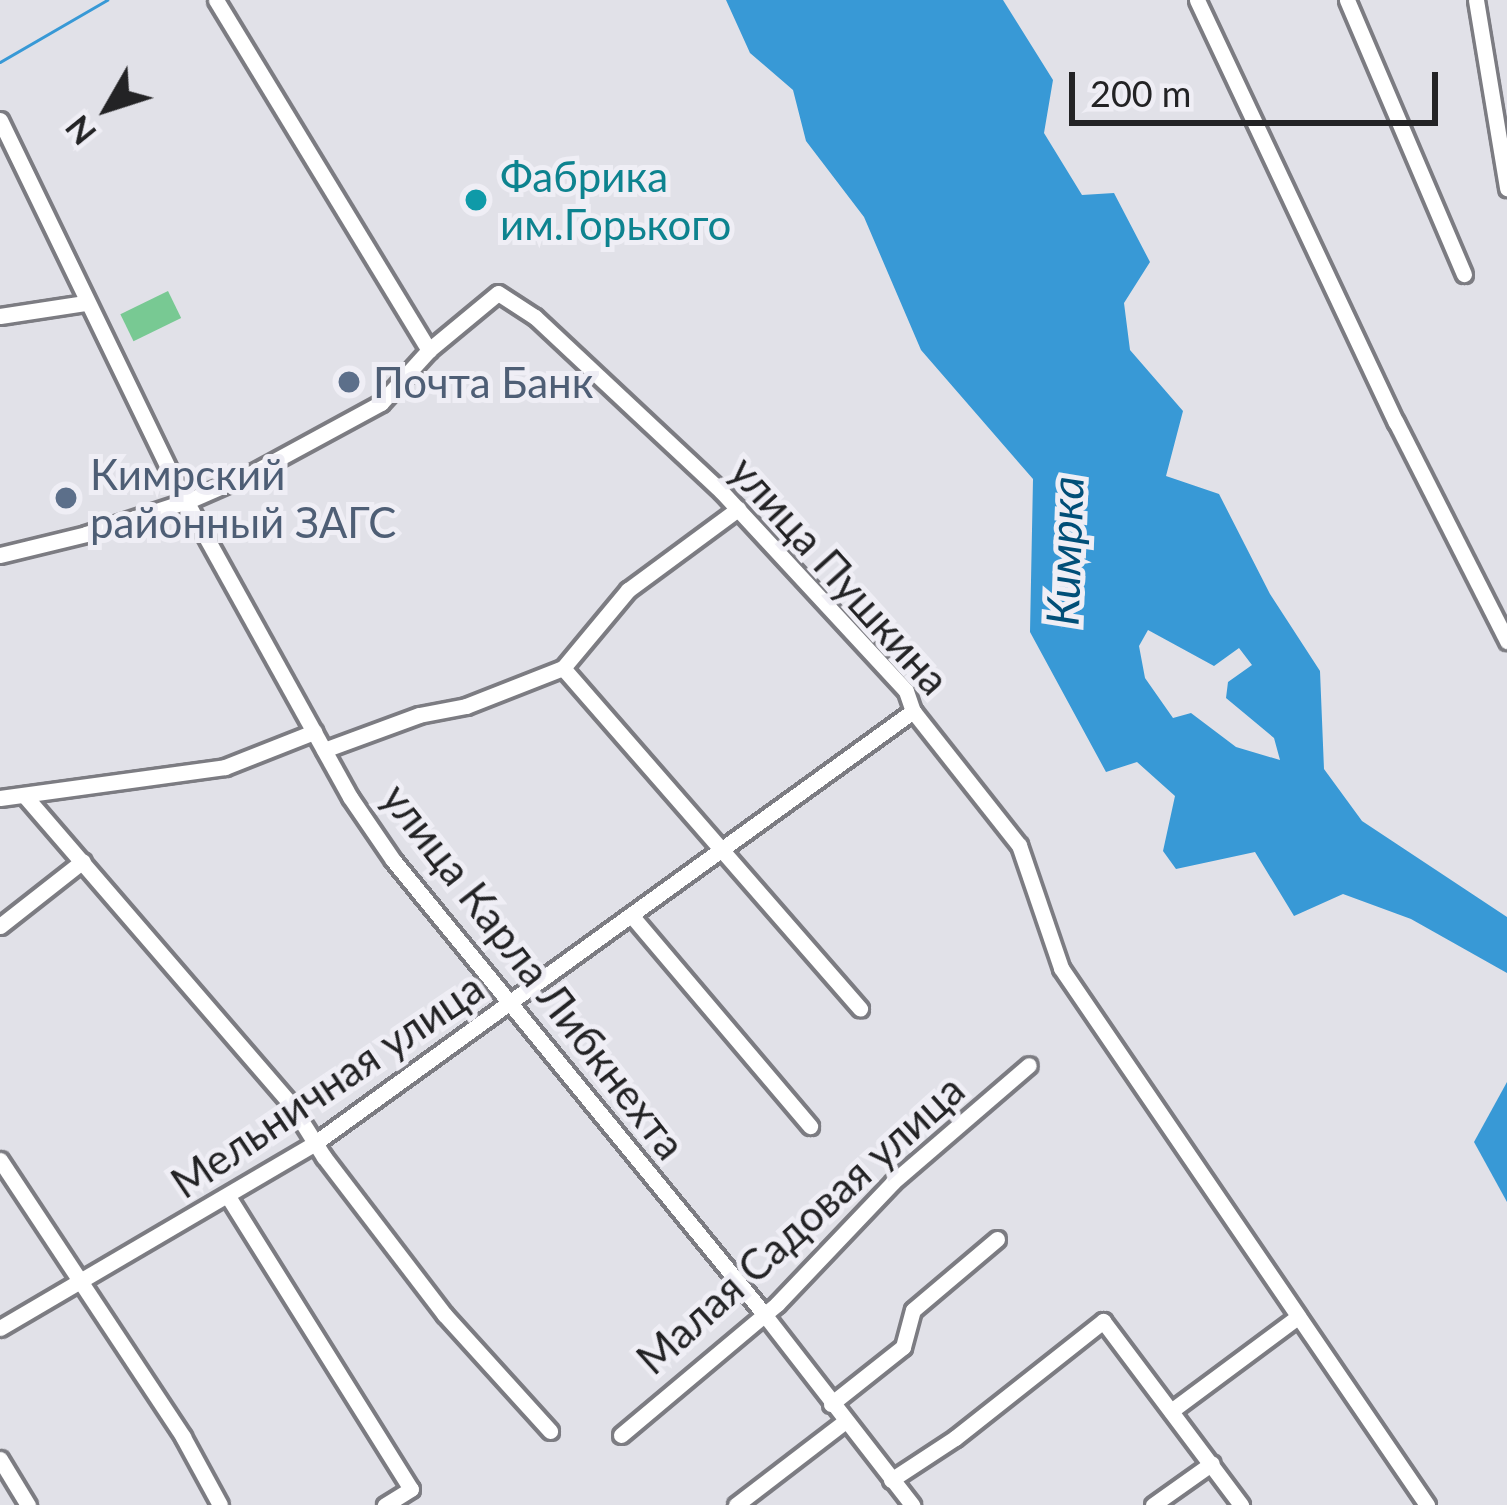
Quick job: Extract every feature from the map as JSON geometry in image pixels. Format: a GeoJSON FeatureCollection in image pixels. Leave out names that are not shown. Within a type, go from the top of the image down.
{"type":"FeatureCollection","features":[{"type":"Feature","properties":{"kind":"street"},"geometry":{"type":"LineString","coordinates":[[0,555],[86,535],[190,500],[381,403],[429,350],[216,0]]}},
{"type":"Feature","properties":{"kind":"street"},"geometry":{"type":"LineString","coordinates":[[1197,0],[1396,422],[1507,640]]}},
{"type":"Feature","properties":{"kind":"street"},"geometry":{"type":"LineString","coordinates":[[1347,0],[1464,274]]}},
{"type":"Feature","properties":{"kind":"street"},"geometry":{"type":"LineString","coordinates":[[1476,0],[1507,188]]}},
{"type":"Feature","properties":{"kind":"street","name":"улица Карла Либкнехта"},"geometry":{"type":"LineString","coordinates":[[0,120],[171,474],[190,500],[324,750],[393,860],[764,1314],[912,1505]]}},
{"type":"Feature","properties":{"kind":"street","name":"улица Пушкина"},"geometry":{"type":"LineString","coordinates":[[429,350],[498,292],[536,316],[737,509],[906,691],[914,711],[1019,845],[1060,968],[1427,1505]]}},
{"type":"Feature","properties":{"kind":"street"},"geometry":{"type":"LineString","coordinates":[[0,316],[85,303]]}},
{"type":"Feature","properties":{"kind":"street"},"geometry":{"type":"LineString","coordinates":[[324,750],[563,668],[628,590],[737,509]]}},
{"type":"Feature","properties":{"kind":"street"},"geometry":{"type":"LineString","coordinates":[[563,668],[860,1009]]}},
{"type":"Feature","properties":{"kind":"street","name":"Мельничная улица"},"geometry":{"type":"LineString","coordinates":[[0,1328],[230,1198],[315,1143],[914,711]]}},
{"type":"Feature","properties":{"kind":"street"},"geometry":{"type":"LineString","coordinates":[[0,797],[225,767],[314,732]]}},
{"type":"Feature","properties":{"kind":"street"},"geometry":{"type":"LineString","coordinates":[[25,795],[292,1106],[444,1314],[550,1431]]}},
{"type":"Feature","properties":{"kind":"street"},"geometry":{"type":"LineString","coordinates":[[0,926],[83,861]]}},
{"type":"Feature","properties":{"kind":"street"},"geometry":{"type":"LineString","coordinates":[[631,915],[810,1126]]}},
{"type":"Feature","properties":{"kind":"street","name":"Малая Садовая улица"},"geometry":{"type":"LineString","coordinates":[[621,1435],[764,1314],[893,1182],[1029,1066]]}},
{"type":"Feature","properties":{"kind":"street"},"geometry":{"type":"LineString","coordinates":[[0,1160],[183,1437],[220,1505]]}},
{"type":"Feature","properties":{"kind":"street"},"geometry":{"type":"LineString","coordinates":[[230,1198],[411,1489],[385,1505]]}},
{"type":"Feature","properties":{"kind":"street"},"geometry":{"type":"LineString","coordinates":[[831,1404],[903,1347],[913,1310],[997,1240]]}},
{"type":"Feature","properties":{"kind":"street"},"geometry":{"type":"LineString","coordinates":[[1172,1412],[1296,1318]]}},
{"type":"Feature","properties":{"kind":"street"},"geometry":{"type":"LineString","coordinates":[[891,1480],[955,1438],[1103,1321],[1241,1505]]}},
{"type":"Feature","properties":{"kind":"street"},"geometry":{"type":"LineString","coordinates":[[736,1505],[844,1422]]}},
{"type":"Feature","properties":{"kind":"street"},"geometry":{"type":"LineString","coordinates":[[0,1459],[28,1505]]}},
{"type":"Feature","properties":{"kind":"street"},"geometry":{"type":"LineString","coordinates":[[1153,1505],[1212,1463]]}},
{"type":"Feature","properties":{"kind":"green space"},"geometry":{"type":"Polygon","coordinates":[[[168,291],[181,318],[134,341],[120,314],[168,291]]]}},
{"type":"Feature","properties":{"kind":"water","name":"Кимрка"},"geometry":{"type":"Polygon","coordinates":[[[726,0],[1003,0],[1053,80],[1044,133],[1082,195],[1114,193],[1150,262],[1124,303],[1130,350],[1183,411],[1166,476],[1219,494],[1270,594],[1320,671],[1324,769],[1362,821],[1507,917],[1507,973],[1411,919],[1343,894],[1294,916],[1255,852],[1176,869],[1163,851],[1175,796],[1137,762],[1106,772],[1030,632],[1033,479],[921,350],[864,217],[806,141],[793,90],[750,53],[726,0]],[[1148,630],[1139,646],[1145,678],[1173,718],[1191,713],[1236,747],[1280,760],[1274,738],[1226,698],[1228,682],[1252,665],[1239,648],[1214,666],[1148,630]]]}},
{"type":"Feature","properties":{"kind":"water"},"geometry":{"type":"Polygon","coordinates":[[[1507,1082],[1507,1202],[1474,1142],[1507,1082]]]}},
{"type":"Feature","properties":{"kind":"waterway"},"geometry":{"type":"LineString","coordinates":[[0,62],[107,0]]}},
{"type":"Feature","properties":{"kind":"place","name":"Фабрика им.Горького"},"geometry":{"type":"Point","coordinates":[476,200]}},
{"type":"Feature","properties":{"kind":"place","name":"Почта Банк"},"geometry":{"type":"Point","coordinates":[349,382]}},
{"type":"Feature","properties":{"kind":"place","name":"Кимрский районный ЗАГС"},"geometry":{"type":"Point","coordinates":[66,498]}}]}
